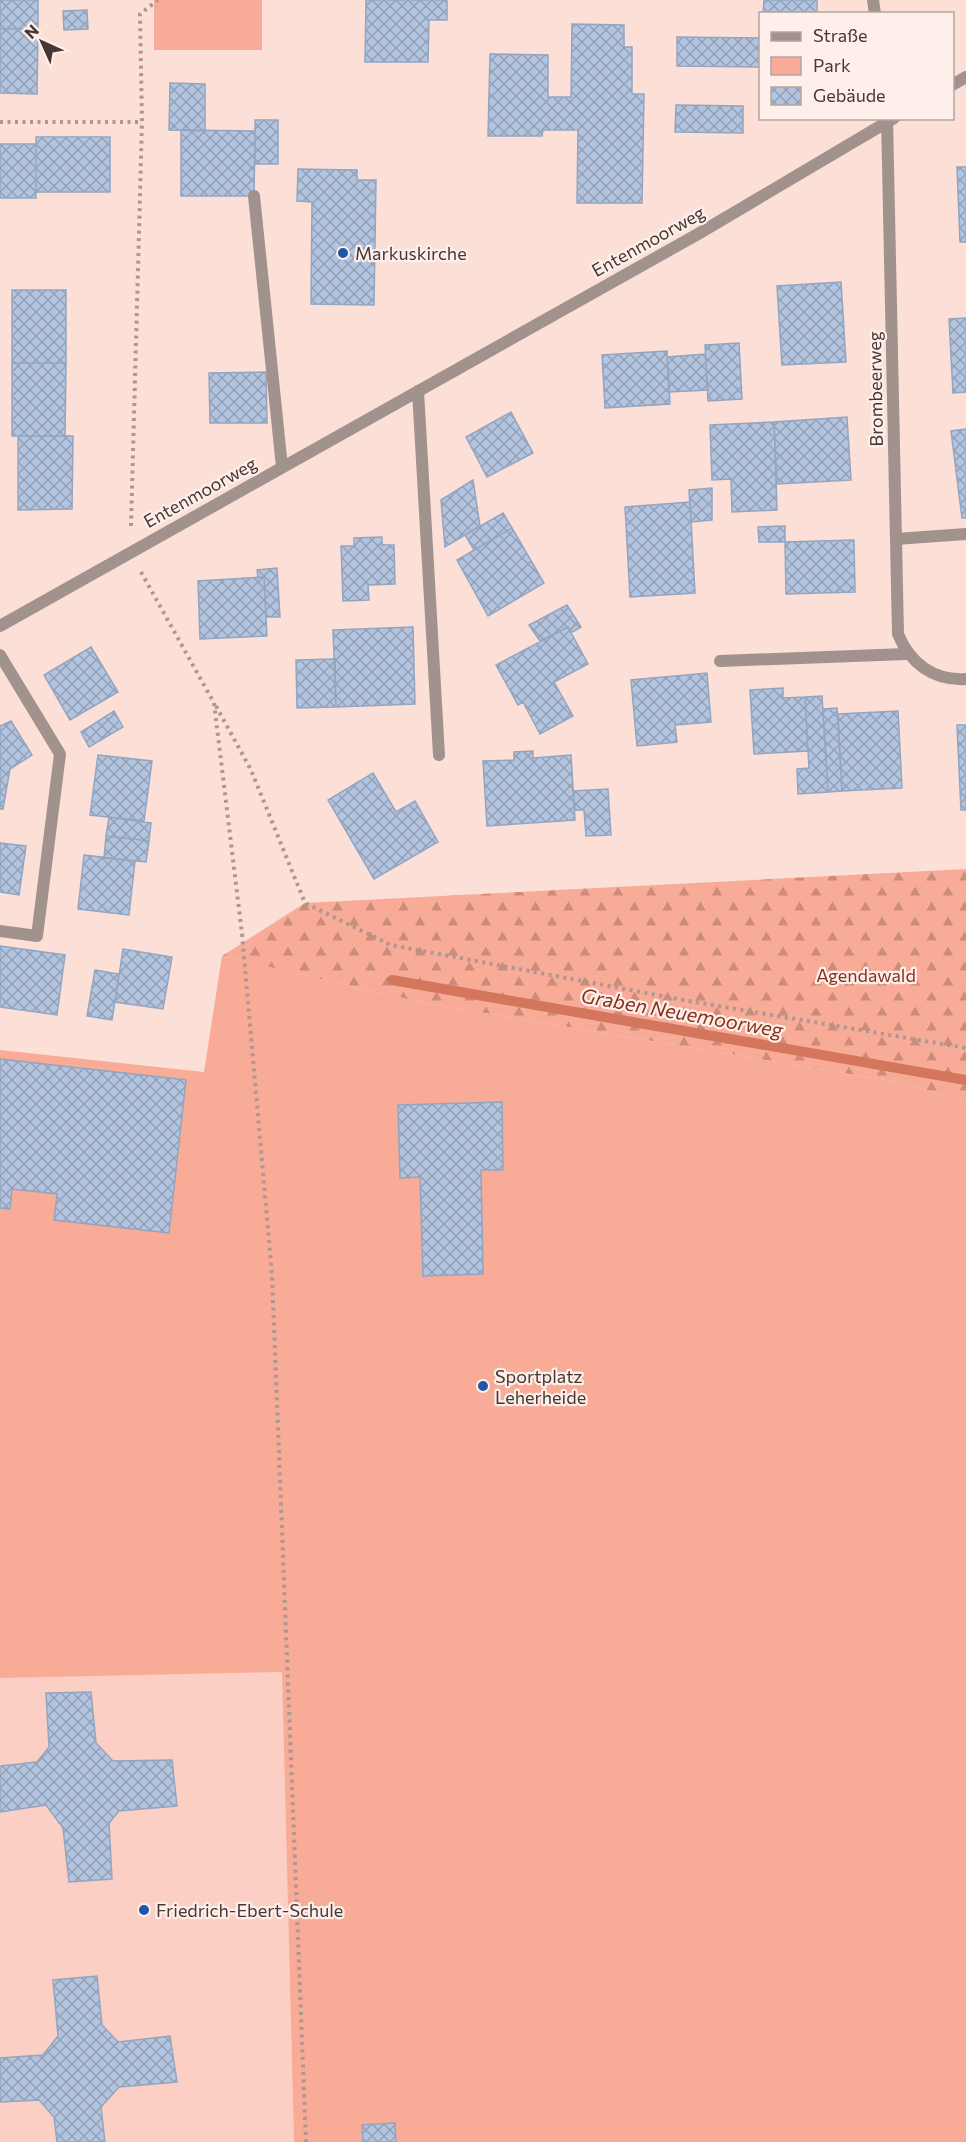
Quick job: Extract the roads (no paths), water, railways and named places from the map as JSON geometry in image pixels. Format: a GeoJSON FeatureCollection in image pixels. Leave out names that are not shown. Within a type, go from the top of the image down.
{"type":"FeatureCollection","features":[{"type":"Feature","properties":{"kind":"street","name":"Entenmoorweg"},"geometry":{"type":"LineString","coordinates":[[0,626],[698,234],[890,120]]}},
{"type":"Feature","properties":{"kind":"street","name":"Brombeerweg"},"geometry":{"type":"LineString","coordinates":[[890,120],[898,634],[906,654]]}},
{"type":"Feature","properties":{"kind":"street"},"geometry":{"type":"LineString","coordinates":[[254,196],[282,467]]}},
{"type":"Feature","properties":{"kind":"street"},"geometry":{"type":"LineString","coordinates":[[418,391],[439,755]]}},
{"type":"Feature","properties":{"kind":"street"},"geometry":{"type":"LineString","coordinates":[[896,539],[966,534]]}},
{"type":"Feature","properties":{"kind":"street"},"geometry":{"type":"LineString","coordinates":[[720,661],[906,654],[920,668],[957,680],[966,679]]}},
{"type":"Feature","properties":{"kind":"street"},"geometry":{"type":"LineString","coordinates":[[0,655],[60,754],[37,936],[0,931]]}},
{"type":"Feature","properties":{"kind":"waterway","name":"Graben Neuemoorweg"},"geometry":{"type":"LineString","coordinates":[[392,980],[966,1080]]}},
{"type":"Feature","properties":{"kind":"place","name":"Markuskirche"},"geometry":{"type":"Point","coordinates":[343,253]}},
{"type":"Feature","properties":{"kind":"place","name":"Sportplatz Leherheide"},"geometry":{"type":"Point","coordinates":[483,1386]}},
{"type":"Feature","properties":{"kind":"place","name":"Friedrich-Ebert-Schule"},"geometry":{"type":"Point","coordinates":[144,1910]}},
{"type":"Feature","properties":{"kind":"park label","name":"Agendawald"},"geometry":{"type":"Point","coordinates":[866,975]}}]}
